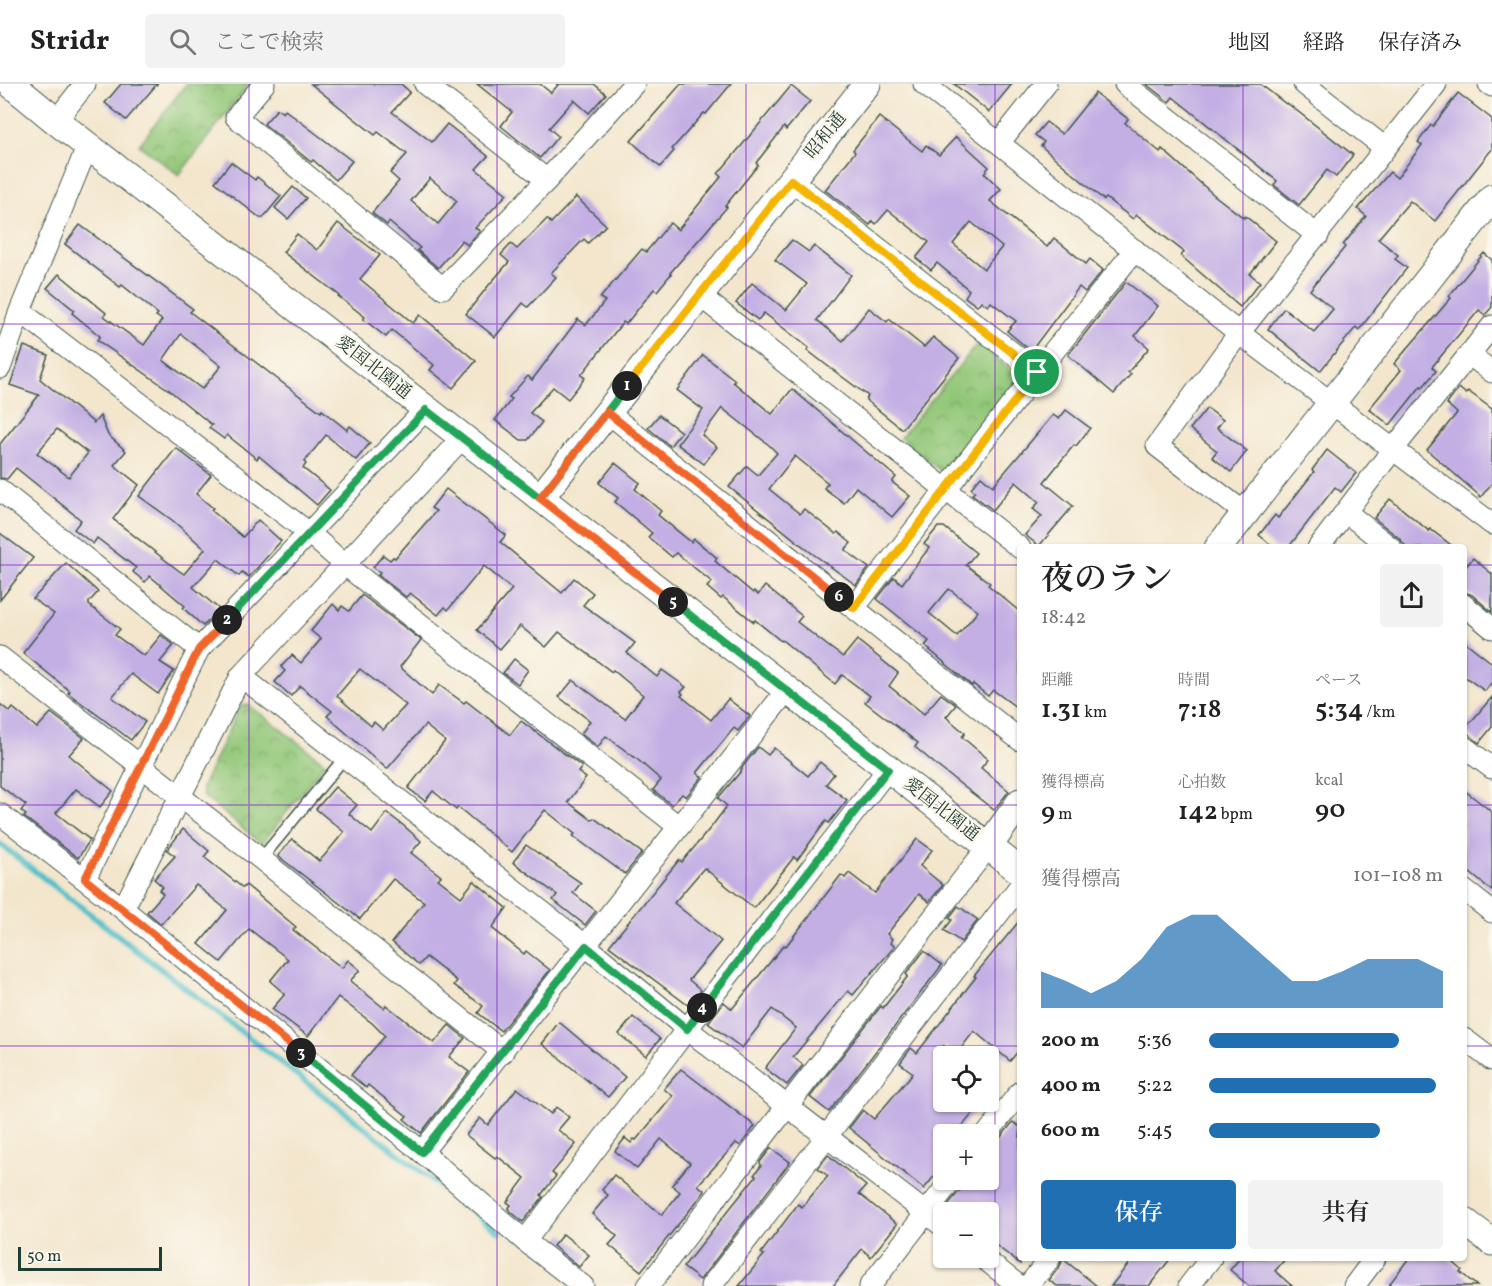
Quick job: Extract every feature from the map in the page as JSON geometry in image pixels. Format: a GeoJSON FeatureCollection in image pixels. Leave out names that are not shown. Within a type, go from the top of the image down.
{"type":"FeatureCollection","features":[{"type":"Feature","properties":{"kind":"street","name":"愛国北園通"},"geometry":{"type":"LineString","coordinates":[[11,84],[426,410],[1017,868]]}},
{"type":"Feature","properties":{"kind":"street"},"geometry":{"type":"LineString","coordinates":[[56,121],[85,84]]}},
{"type":"Feature","properties":{"kind":"street"},"geometry":{"type":"LineString","coordinates":[[264,84],[237,117],[443,288],[547,180],[634,84]]}},
{"type":"Feature","properties":{"kind":"street"},"geometry":{"type":"LineString","coordinates":[[425,84],[547,180]]}},
{"type":"Feature","properties":{"kind":"street","name":"昭和通"},"geometry":{"type":"LineString","coordinates":[[540,498],[867,84]]}},
{"type":"Feature","properties":{"kind":"street"},"geometry":{"type":"LineString","coordinates":[[924,84],[1239,333],[1492,524]]}},
{"type":"Feature","properties":{"kind":"street"},"geometry":{"type":"LineString","coordinates":[[999,143],[1046,84]]}},
{"type":"Feature","properties":{"kind":"street"},"geometry":{"type":"LineString","coordinates":[[1125,84],[1318,236]]}},
{"type":"Feature","properties":{"kind":"street"},"geometry":{"type":"LineString","coordinates":[[1304,84],[1385,148]]}},
{"type":"Feature","properties":{"kind":"street"},"geometry":{"type":"LineString","coordinates":[[1245,513],[1157,446],[1239,333],[1436,84]]}},
{"type":"Feature","properties":{"kind":"street"},"geometry":{"type":"LineString","coordinates":[[0,368],[20,311],[88,145]]}},
{"type":"Feature","properties":{"kind":"street"},"geometry":{"type":"LineString","coordinates":[[791,180],[1037,372]]}},
{"type":"Feature","properties":{"kind":"street"},"geometry":{"type":"LineString","coordinates":[[1221,544],[1492,198]]}},
{"type":"Feature","properties":{"kind":"street"},"geometry":{"type":"LineString","coordinates":[[854,608],[1135,250]]}},
{"type":"Feature","properties":{"kind":"street"},"geometry":{"type":"LineString","coordinates":[[699,295],[1017,546]]}},
{"type":"Feature","properties":{"kind":"street"},"geometry":{"type":"LineString","coordinates":[[20,311],[309,533],[345,565],[678,826]]}},
{"type":"Feature","properties":{"kind":"street"},"geometry":{"type":"LineString","coordinates":[[1321,544],[1394,448],[1492,326]]}},
{"type":"Feature","properties":{"kind":"street"},"geometry":{"type":"LineString","coordinates":[[1470,355],[1492,372]]}},
{"type":"Feature","properties":{"kind":"street"},"geometry":{"type":"LineString","coordinates":[[85,879],[199,649],[426,410]]}},
{"type":"Feature","properties":{"kind":"street"},"geometry":{"type":"LineString","coordinates":[[607,412],[1017,738]]}},
{"type":"Feature","properties":{"kind":"street"},"geometry":{"type":"LineString","coordinates":[[123,909],[241,676],[463,437]]}},
{"type":"Feature","properties":{"kind":"street"},"geometry":{"type":"LineString","coordinates":[[0,490],[199,649]]}},
{"type":"Feature","properties":{"kind":"street"},"geometry":{"type":"LineString","coordinates":[[1346,512],[1386,544]]}},
{"type":"Feature","properties":{"kind":"street"},"geometry":{"type":"LineString","coordinates":[[1467,607],[1492,627]]}},
{"type":"Feature","properties":{"kind":"street"},"geometry":{"type":"LineString","coordinates":[[0,657],[503,1052]]}},
{"type":"Feature","properties":{"kind":"street"},"geometry":{"type":"LineString","coordinates":[[241,676],[586,946],[687,1029],[933,1218]]}},
{"type":"Feature","properties":{"kind":"street"},"geometry":{"type":"LineString","coordinates":[[422,1152],[787,690]]}},
{"type":"Feature","properties":{"kind":"street"},"geometry":{"type":"LineString","coordinates":[[1467,749],[1492,768]]}},
{"type":"Feature","properties":{"kind":"street"},"geometry":{"type":"LineString","coordinates":[[525,1241],[888,769]]}},
{"type":"Feature","properties":{"kind":"street"},"geometry":{"type":"LineString","coordinates":[[648,1286],[988,847],[1017,806]]}},
{"type":"Feature","properties":{"kind":"street"},"geometry":{"type":"LineString","coordinates":[[0,814],[123,909],[422,1152],[525,1241],[583,1286]]}},
{"type":"Feature","properties":{"kind":"street"},"geometry":{"type":"LineString","coordinates":[[711,1286],[1017,890]]}},
{"type":"Feature","properties":{"kind":"street"},"geometry":{"type":"LineString","coordinates":[[1467,892],[1492,912]]}},
{"type":"Feature","properties":{"kind":"street"},"geometry":{"type":"LineString","coordinates":[[1467,1041],[1492,1060]]}},
{"type":"Feature","properties":{"kind":"street"},"geometry":{"type":"LineString","coordinates":[[995,1124],[1017,1096]]}},
{"type":"Feature","properties":{"kind":"street"},"geometry":{"type":"LineString","coordinates":[[870,1286],[944,1190]]}},
{"type":"Feature","properties":{"kind":"street"},"geometry":{"type":"LineString","coordinates":[[1467,1223],[1492,1242]]}},
{"type":"Feature","properties":{"kind":"street"},"geometry":{"type":"LineString","coordinates":[[1028,1286],[1048,1261]]}},
{"type":"Feature","properties":{"kind":"street"},"geometry":{"type":"LineString","coordinates":[[1189,1286],[1209,1261]]}},
{"type":"Feature","properties":{"kind":"street"},"geometry":{"type":"LineString","coordinates":[[1354,1286],[1373,1261]]}},
{"type":"Feature","properties":{"kind":"street"},"geometry":{"type":"LineString","coordinates":[[996,1268],[1019,1286]]}},
{"type":"Feature","properties":{"kind":"lane"},"geometry":{"type":"LineString","coordinates":[[261,860],[345,757]]}},
{"type":"Feature","properties":{"kind":"green space"},"geometry":{"type":"Polygon","coordinates":[[[186,84],[249,84],[179,175],[139,145],[186,84]]]}},
{"type":"Feature","properties":{"kind":"green space"},"geometry":{"type":"Polygon","coordinates":[[[978,343],[1020,377],[942,472],[900,438],[978,343]]]}},
{"type":"Feature","properties":{"kind":"green space"},"geometry":{"type":"Polygon","coordinates":[[[249,705],[325,763],[262,844],[203,796],[202,787],[240,706],[249,705]]]}},
{"type":"Feature","properties":{"kind":"building"},"geometry":{"type":"Polygon","coordinates":[[[121,84],[157,84],[126,120],[105,103],[121,84]]]}},
{"type":"Feature","properties":{"kind":"building"},"geometry":{"type":"Polygon","coordinates":[[[311,84],[401,84],[410,92],[392,112],[432,142],[447,124],[488,156],[476,169],[507,194],[475,228],[480,231],[467,245],[462,240],[438,268],[417,250],[420,248],[389,222],[387,225],[372,213],[399,181],[390,173],[407,154],[378,132],[375,135],[311,84]],[[430,178],[411,201],[438,224],[457,201],[430,178]]]}},
{"type":"Feature","properties":{"kind":"building"},"geometry":{"type":"Polygon","coordinates":[[[477,84],[540,84],[551,93],[558,85],[556,84],[594,84],[606,94],[589,113],[574,100],[549,128],[558,136],[540,158],[501,126],[512,112],[477,84]]]}},
{"type":"Feature","properties":{"kind":"building"},"geometry":{"type":"Polygon","coordinates":[[[681,84],[731,84],[672,149],[674,151],[660,167],[631,141],[681,84]]]}},
{"type":"Feature","properties":{"kind":"building"},"geometry":{"type":"Polygon","coordinates":[[[954,84],[1012,84],[989,112],[954,84]]]}},
{"type":"Feature","properties":{"kind":"building"},"geometry":{"type":"Polygon","coordinates":[[[1146,84],[1260,84],[1353,155],[1336,177],[1327,170],[1299,205],[1274,185],[1277,181],[1173,97],[1169,102],[1146,84]]]}},
{"type":"Feature","properties":{"kind":"building"},"geometry":{"type":"Polygon","coordinates":[[[791,86],[810,101],[786,130],[784,127],[756,163],[758,165],[725,206],[727,207],[657,291],[654,289],[626,324],[623,322],[581,375],[585,378],[568,399],[553,387],[530,413],[542,422],[528,440],[521,440],[495,420],[512,399],[509,397],[528,376],[532,380],[578,319],[586,325],[605,301],[600,298],[642,249],[646,252],[670,223],[678,230],[721,177],[718,174],[791,86]]]}},
{"type":"Feature","properties":{"kind":"building"},"geometry":{"type":"Polygon","coordinates":[[[1095,93],[1128,119],[1125,123],[1160,152],[1162,149],[1214,195],[1276,241],[1250,274],[1260,282],[1240,307],[1181,256],[1184,252],[1137,215],[1133,219],[1106,198],[1104,200],[1041,146],[1044,142],[1035,135],[1046,122],[1062,134],[1095,93]]]}},
{"type":"Feature","properties":{"kind":"building"},"geometry":{"type":"Polygon","coordinates":[[[1458,93],[1492,119],[1492,149],[1435,221],[1410,201],[1378,239],[1398,255],[1395,259],[1407,268],[1359,330],[1356,327],[1320,371],[1268,329],[1284,308],[1314,332],[1333,309],[1310,290],[1345,247],[1343,245],[1366,216],[1358,209],[1390,172],[1397,178],[1422,145],[1418,142],[1458,93]]]}},
{"type":"Feature","properties":{"kind":"building"},"geometry":{"type":"Polygon","coordinates":[[[277,109],[283,113],[285,110],[352,161],[336,180],[264,124],[277,109]]]}},
{"type":"Feature","properties":{"kind":"building"},"geometry":{"type":"Polygon","coordinates":[[[879,117],[922,151],[926,145],[939,155],[956,137],[989,167],[984,173],[1001,189],[990,201],[1047,247],[1054,238],[1086,264],[1090,259],[1103,270],[1085,292],[1079,287],[1031,351],[1007,331],[1016,321],[991,302],[988,306],[981,301],[977,306],[965,297],[969,290],[937,263],[931,270],[916,258],[929,242],[888,210],[876,224],[873,221],[870,225],[825,190],[855,152],[853,150],[879,117]],[[971,222],[953,244],[984,269],[1002,247],[971,222]]]}},
{"type":"Feature","properties":{"kind":"building"},"geometry":{"type":"Polygon","coordinates":[[[231,162],[255,180],[257,177],[281,196],[263,218],[215,182],[231,162]]]}},
{"type":"Feature","properties":{"kind":"building"},"geometry":{"type":"Polygon","coordinates":[[[293,187],[306,198],[288,219],[275,208],[293,187]]]}},
{"type":"Feature","properties":{"kind":"building"},"geometry":{"type":"Polygon","coordinates":[[[576,197],[606,225],[588,243],[584,239],[551,273],[556,277],[528,307],[523,303],[495,337],[466,314],[509,262],[501,255],[511,244],[517,249],[547,219],[551,223],[576,197]]]}},
{"type":"Feature","properties":{"kind":"building"},"geometry":{"type":"Polygon","coordinates":[[[338,223],[380,255],[360,279],[413,323],[420,315],[476,361],[453,388],[430,370],[434,365],[392,330],[386,337],[363,319],[365,317],[339,295],[283,252],[297,234],[317,250],[338,223]]]}},
{"type":"Feature","properties":{"kind":"building"},"geometry":{"type":"Polygon","coordinates":[[[80,225],[193,309],[190,312],[321,412],[322,410],[347,430],[350,426],[370,443],[356,460],[326,435],[304,462],[306,464],[303,468],[330,490],[317,505],[259,456],[257,459],[227,435],[224,439],[209,428],[212,425],[169,390],[97,340],[100,336],[72,313],[74,310],[47,288],[59,274],[106,313],[104,316],[144,345],[162,320],[156,316],[158,314],[122,285],[120,287],[65,244],[80,225]],[[181,334],[163,360],[202,389],[221,366],[181,334]]]}},
{"type":"Feature","properties":{"kind":"building"},"geometry":{"type":"Polygon","coordinates":[[[792,240],[809,252],[814,246],[851,275],[817,320],[843,341],[869,308],[887,322],[889,319],[924,347],[933,337],[959,358],[902,429],[866,400],[868,396],[807,350],[809,348],[764,313],[758,320],[736,303],[752,283],[786,310],[807,284],[775,260],[792,240]]]}},
{"type":"Feature","properties":{"kind":"building"},"geometry":{"type":"Polygon","coordinates":[[[1484,253],[1492,260],[1492,307],[1485,315],[1479,310],[1432,367],[1436,371],[1390,425],[1369,409],[1401,370],[1394,364],[1451,298],[1449,296],[1484,253]]]}},
{"type":"Feature","properties":{"kind":"building"},"geometry":{"type":"Polygon","coordinates":[[[1126,282],[1158,306],[1135,336],[1149,348],[1128,372],[1131,374],[1114,394],[1068,355],[1126,282]]]}},
{"type":"Feature","properties":{"kind":"building"},"geometry":{"type":"Polygon","coordinates":[[[24,346],[48,355],[40,379],[94,423],[100,416],[108,435],[126,451],[114,465],[139,485],[113,519],[184,574],[205,549],[172,520],[139,496],[176,448],[211,475],[196,494],[213,508],[211,510],[243,537],[258,520],[281,541],[249,577],[242,572],[239,576],[218,559],[193,587],[219,609],[203,626],[183,608],[185,606],[150,576],[145,582],[133,572],[136,568],[97,538],[93,544],[74,529],[81,520],[16,468],[7,479],[0,478],[0,444],[39,395],[10,385],[24,346]],[[57,429],[37,453],[69,477],[88,453],[57,429]]]}},
{"type":"Feature","properties":{"kind":"building"},"geometry":{"type":"Polygon","coordinates":[[[703,355],[772,414],[792,389],[896,477],[892,482],[910,496],[892,517],[856,487],[844,503],[824,488],[828,483],[795,456],[769,489],[800,514],[804,509],[851,543],[845,550],[869,568],[856,585],[729,487],[747,466],[758,475],[777,453],[769,445],[722,408],[702,435],[717,447],[704,464],[677,444],[703,410],[677,390],[703,355]]]}},
{"type":"Feature","properties":{"kind":"building"},"geometry":{"type":"Polygon","coordinates":[[[1459,388],[1466,394],[1468,391],[1492,409],[1492,483],[1481,497],[1427,450],[1457,413],[1447,404],[1459,388]]]}},
{"type":"Feature","properties":{"kind":"building"},"geometry":{"type":"Polygon","coordinates":[[[1207,408],[1223,420],[1217,428],[1247,451],[1231,472],[1212,457],[1217,451],[1190,429],[1207,408]]]}},
{"type":"Feature","properties":{"kind":"building"},"geometry":{"type":"Polygon","coordinates":[[[1066,410],[1090,428],[1044,482],[1073,506],[1041,544],[1036,544],[1025,535],[1042,516],[1033,509],[1039,502],[1016,482],[993,510],[972,494],[975,492],[971,488],[981,476],[993,486],[1053,415],[1059,419],[1066,410]]]}},
{"type":"Feature","properties":{"kind":"building"},"geometry":{"type":"Polygon","coordinates":[[[659,415],[681,432],[670,446],[648,428],[659,415]]]}},
{"type":"Feature","properties":{"kind":"building"},"geometry":{"type":"Polygon","coordinates":[[[1327,450],[1356,473],[1341,492],[1335,487],[1291,544],[1270,544],[1259,535],[1275,515],[1278,518],[1314,472],[1312,470],[1327,450]]]}},
{"type":"Feature","properties":{"kind":"building"},"geometry":{"type":"Polygon","coordinates":[[[615,463],[640,483],[635,489],[661,511],[658,515],[691,542],[694,539],[717,558],[715,561],[753,593],[754,591],[758,595],[765,586],[802,616],[797,622],[843,657],[857,640],[898,673],[889,686],[924,714],[941,694],[956,705],[946,717],[965,733],[962,737],[988,759],[981,768],[1009,791],[994,810],[915,747],[918,743],[865,702],[870,696],[842,675],[835,684],[782,640],[755,620],[754,622],[723,597],[721,599],[707,587],[712,582],[676,553],[672,557],[648,537],[652,533],[615,502],[618,498],[599,483],[615,463]]]}},
{"type":"Feature","properties":{"kind":"building"},"geometry":{"type":"Polygon","coordinates":[[[446,489],[506,535],[500,542],[562,593],[574,578],[593,593],[583,605],[635,643],[627,653],[657,677],[662,670],[686,687],[681,692],[683,694],[681,696],[711,720],[728,699],[750,716],[738,731],[734,728],[697,773],[702,777],[686,797],[682,794],[672,805],[653,790],[661,780],[638,760],[606,736],[598,747],[581,734],[590,721],[559,697],[573,680],[625,719],[643,695],[613,670],[612,672],[559,632],[546,647],[520,626],[500,649],[477,630],[512,589],[484,566],[448,610],[445,607],[438,615],[410,593],[406,597],[378,575],[380,572],[373,567],[383,555],[390,560],[395,558],[436,511],[431,508],[446,489]]]}},
{"type":"Feature","properties":{"kind":"building"},"geometry":{"type":"Polygon","coordinates":[[[1390,499],[1429,531],[1430,529],[1450,544],[1404,544],[1374,518],[1390,499]]]}},
{"type":"Feature","properties":{"kind":"building"},"geometry":{"type":"Polygon","coordinates":[[[938,527],[944,527],[976,553],[966,565],[990,583],[988,585],[1017,609],[1017,708],[993,690],[988,696],[973,684],[972,686],[925,646],[929,641],[877,599],[894,577],[902,584],[929,548],[924,544],[938,527]],[[949,589],[929,613],[957,636],[978,611],[949,589]]]}},
{"type":"Feature","properties":{"kind":"building"},"geometry":{"type":"Polygon","coordinates":[[[0,533],[33,558],[0,600],[0,533]]]}},
{"type":"Feature","properties":{"kind":"building"},"geometry":{"type":"Polygon","coordinates":[[[1473,558],[1492,574],[1492,612],[1467,593],[1467,565],[1473,558]]]}},
{"type":"Feature","properties":{"kind":"building"},"geometry":{"type":"Polygon","coordinates":[[[66,563],[98,592],[89,605],[120,629],[115,635],[144,656],[161,635],[174,645],[160,662],[174,671],[158,694],[131,674],[112,697],[145,722],[131,740],[68,693],[70,691],[23,653],[54,614],[33,599],[66,563]]]}},
{"type":"Feature","properties":{"kind":"building"},"geometry":{"type":"Polygon","coordinates":[[[362,595],[421,640],[400,667],[432,695],[439,685],[464,703],[466,701],[510,735],[521,721],[582,767],[578,772],[586,778],[568,802],[642,853],[625,874],[573,836],[575,834],[545,810],[512,852],[458,807],[456,810],[433,791],[425,801],[408,788],[445,741],[425,725],[387,769],[327,716],[332,711],[300,686],[291,696],[275,682],[285,671],[281,667],[292,655],[301,663],[321,639],[311,631],[333,604],[339,610],[342,606],[349,611],[362,595]],[[360,669],[337,696],[371,726],[374,722],[383,730],[406,705],[360,669]]]}},
{"type":"Feature","properties":{"kind":"building"},"geometry":{"type":"Polygon","coordinates":[[[1467,643],[1492,663],[1492,682],[1485,691],[1467,678],[1467,643]]]}},
{"type":"Feature","properties":{"kind":"building"},"geometry":{"type":"Polygon","coordinates":[[[514,659],[528,670],[518,684],[503,673],[514,659]]]}},
{"type":"Feature","properties":{"kind":"building"},"geometry":{"type":"Polygon","coordinates":[[[1492,697],[1492,727],[1479,743],[1467,733],[1467,726],[1492,697]]]}},
{"type":"Feature","properties":{"kind":"building"},"geometry":{"type":"Polygon","coordinates":[[[0,704],[10,712],[13,708],[37,728],[51,713],[84,738],[69,755],[113,791],[100,807],[76,789],[56,813],[90,840],[78,858],[24,817],[26,815],[21,811],[26,805],[0,786],[0,704]]]}},
{"type":"Feature","properties":{"kind":"building"},"geometry":{"type":"Polygon","coordinates":[[[758,747],[768,755],[774,748],[808,776],[820,762],[834,774],[826,784],[847,800],[829,823],[826,821],[797,860],[794,857],[754,908],[704,868],[674,903],[721,941],[689,980],[701,990],[689,1006],[609,946],[679,860],[682,862],[727,806],[718,798],[758,747]]]}},
{"type":"Feature","properties":{"kind":"building"},"geometry":{"type":"Polygon","coordinates":[[[335,787],[357,805],[349,814],[372,833],[387,813],[404,826],[421,841],[411,853],[441,876],[438,879],[461,897],[474,881],[507,908],[492,928],[524,954],[526,951],[550,970],[501,1031],[478,1013],[483,1006],[454,985],[457,981],[426,957],[419,965],[392,942],[424,902],[393,879],[360,919],[278,856],[292,839],[319,861],[344,832],[316,809],[335,787]]]}},
{"type":"Feature","properties":{"kind":"building"},"geometry":{"type":"Polygon","coordinates":[[[1467,792],[1492,812],[1492,891],[1467,870],[1467,792]]]}},
{"type":"Feature","properties":{"kind":"building"},"geometry":{"type":"Polygon","coordinates":[[[183,829],[209,851],[204,857],[243,888],[246,885],[296,927],[293,930],[342,968],[348,960],[360,970],[350,981],[384,1008],[386,1005],[434,1043],[449,1025],[465,1038],[449,1057],[469,1072],[421,1133],[404,1119],[407,1116],[368,1085],[366,1088],[351,1075],[385,1036],[372,1023],[338,997],[308,1036],[272,1009],[285,994],[270,981],[288,959],[249,929],[221,962],[199,944],[227,910],[196,885],[161,924],[147,912],[163,894],[159,890],[163,887],[154,879],[175,856],[167,850],[183,829]]]}},
{"type":"Feature","properties":{"kind":"building"},"geometry":{"type":"Polygon","coordinates":[[[917,839],[932,850],[920,866],[943,885],[929,902],[919,894],[887,934],[892,939],[890,943],[895,946],[853,995],[848,991],[793,1057],[803,1065],[787,1085],[765,1068],[796,1028],[772,1009],[742,1048],[708,1023],[724,1002],[732,1009],[784,945],[786,946],[841,875],[845,878],[849,873],[875,893],[917,839]]]}},
{"type":"Feature","properties":{"kind":"building"},"geometry":{"type":"Polygon","coordinates":[[[526,845],[581,883],[573,893],[596,911],[585,925],[553,900],[557,895],[513,862],[526,845]]]}},
{"type":"Feature","properties":{"kind":"building"},"geometry":{"type":"Polygon","coordinates":[[[958,906],[978,920],[961,942],[944,930],[952,920],[949,918],[958,906]]]}},
{"type":"Feature","properties":{"kind":"building"},"geometry":{"type":"Polygon","coordinates":[[[1017,924],[1017,1053],[1010,1061],[999,1052],[999,1046],[992,1046],[974,1031],[963,1046],[933,1046],[933,1112],[974,1112],[964,1124],[933,1124],[933,1178],[924,1189],[849,1128],[863,1110],[874,1119],[913,1073],[900,1063],[911,1048],[917,1053],[976,977],[974,976],[1017,924]]]}},
{"type":"Feature","properties":{"kind":"building"},"geometry":{"type":"Polygon","coordinates":[[[924,951],[942,965],[829,1112],[810,1097],[881,1006],[883,1008],[908,976],[906,974],[924,951]]]}},
{"type":"Feature","properties":{"kind":"building"},"geometry":{"type":"Polygon","coordinates":[[[633,1017],[660,1039],[646,1056],[619,1034],[633,1017]]]}},
{"type":"Feature","properties":{"kind":"building"},"geometry":{"type":"Polygon","coordinates":[[[559,1022],[625,1077],[608,1097],[542,1044],[559,1022]]]}},
{"type":"Feature","properties":{"kind":"building"},"geometry":{"type":"Polygon","coordinates":[[[681,1069],[755,1126],[740,1146],[736,1143],[698,1185],[705,1191],[641,1271],[609,1245],[617,1236],[592,1214],[608,1195],[602,1190],[614,1175],[662,1215],[680,1192],[672,1185],[690,1163],[661,1139],[637,1169],[615,1151],[625,1138],[631,1143],[634,1139],[636,1140],[673,1096],[664,1089],[681,1069]]]}},
{"type":"Feature","properties":{"kind":"building"},"geometry":{"type":"Polygon","coordinates":[[[517,1088],[551,1114],[556,1107],[569,1117],[558,1130],[576,1144],[552,1173],[556,1176],[523,1222],[508,1209],[511,1205],[507,1202],[525,1178],[466,1135],[480,1118],[488,1125],[517,1088]]]}},
{"type":"Feature","properties":{"kind":"building"},"geometry":{"type":"Polygon","coordinates":[[[1013,1122],[1017,1125],[1017,1261],[1020,1261],[1020,1264],[999,1248],[999,1202],[950,1202],[960,1190],[999,1190],[999,1140],[1013,1122]]]}},
{"type":"Feature","properties":{"kind":"building"},"geometry":{"type":"Polygon","coordinates":[[[771,1148],[790,1162],[700,1280],[683,1267],[756,1176],[754,1175],[761,1166],[760,1162],[771,1148]]]}},
{"type":"Feature","properties":{"kind":"building"},"geometry":{"type":"Polygon","coordinates":[[[828,1155],[866,1186],[859,1194],[897,1224],[871,1257],[862,1249],[833,1286],[739,1286],[764,1255],[761,1253],[798,1204],[802,1207],[828,1176],[818,1168],[828,1155]]]}},
{"type":"Feature","properties":{"kind":"building"},"geometry":{"type":"Polygon","coordinates":[[[563,1234],[589,1255],[579,1267],[553,1246],[563,1234]]]}},
{"type":"Feature","properties":{"kind":"building"},"geometry":{"type":"Polygon","coordinates":[[[1062,1261],[1066,1261],[1097,1286],[1057,1286],[1049,1280],[1062,1261]]]}},
{"type":"Feature","properties":{"kind":"building"},"geometry":{"type":"Polygon","coordinates":[[[1131,1261],[1169,1261],[1149,1286],[1111,1286],[1131,1261]]]}},
{"type":"Feature","properties":{"kind":"building"},"geometry":{"type":"Polygon","coordinates":[[[1238,1261],[1283,1261],[1275,1271],[1292,1286],[1249,1286],[1230,1270],[1238,1261]]]}},
{"type":"Feature","properties":{"kind":"building"},"geometry":{"type":"Polygon","coordinates":[[[1407,1261],[1452,1261],[1462,1270],[1460,1272],[1477,1286],[1388,1286],[1407,1261]]]}},
{"type":"Feature","properties":{"kind":"waterway"},"geometry":{"type":"LineString","coordinates":[[0,844],[499,1232]]}},
{"type":"Feature","properties":{"kind":"route"},"geometry":{"type":"LineString","coordinates":[[1037,372],[791,180],[568,460],[540,498],[426,410],[199,649],[85,879],[422,1152],[586,946],[687,1029],[888,769],[540,498],[607,412],[854,608],[1037,372]]}}]}
